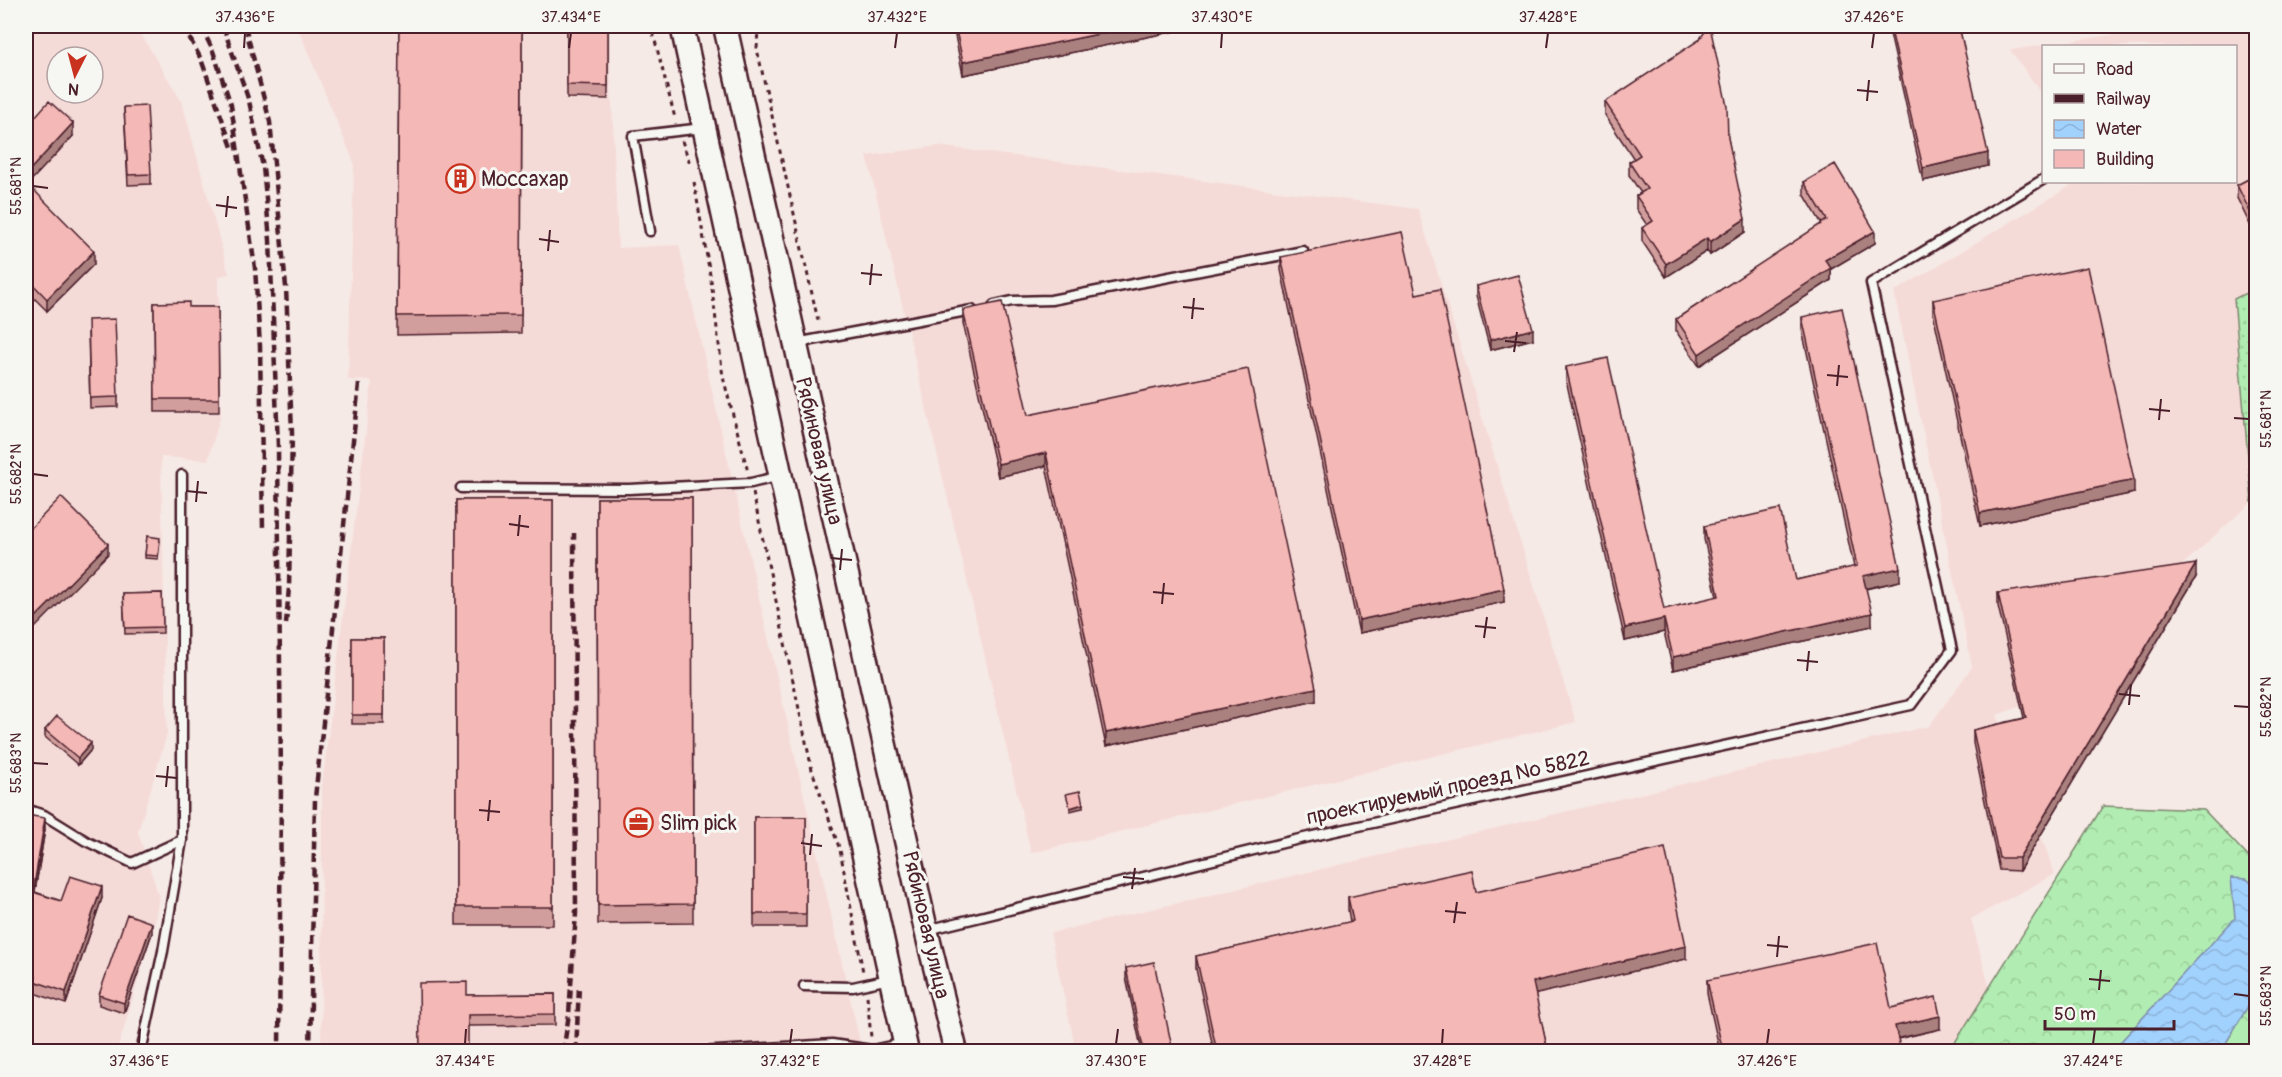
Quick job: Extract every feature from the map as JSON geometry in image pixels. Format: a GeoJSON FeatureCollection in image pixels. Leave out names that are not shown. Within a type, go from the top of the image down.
{"type":"FeatureCollection","features":[{"type":"Feature","properties":{"kind":"main road","name":"Рябиновая улица"},"geometry":{"type":"LineString","coordinates":[[682,26],[906,1047]]}},
{"type":"Feature","properties":{"kind":"main road","name":"Рябиновая улица"},"geometry":{"type":"LineString","coordinates":[[725,26],[926,930],[956,1052]]}},
{"type":"Feature","properties":{"kind":"lane"},"geometry":{"type":"LineString","coordinates":[[650,231],[633,136],[704,128]]}},
{"type":"Feature","properties":{"kind":"lane","name":"проектируемый проезд № 5822"},"geometry":{"type":"LineString","coordinates":[[926,930],[1295,840],[1911,705],[1952,650],[1871,283],[2042,180]]}},
{"type":"Feature","properties":{"kind":"lane"},"geometry":{"type":"LineString","coordinates":[[795,344],[1012,301],[1051,300],[1303,251]]}},
{"type":"Feature","properties":{"kind":"lane"},"geometry":{"type":"LineString","coordinates":[[141,1052],[163,951],[182,840],[182,474]]}},
{"type":"Feature","properties":{"kind":"lane"},"geometry":{"type":"LineString","coordinates":[[461,488],[629,489],[751,483],[780,476]]}},
{"type":"Feature","properties":{"kind":"lane"},"geometry":{"type":"LineString","coordinates":[[26,809],[44,815],[86,841],[132,863],[182,840]]}},
{"type":"Feature","properties":{"kind":"lane"},"geometry":{"type":"LineString","coordinates":[[804,986],[853,987],[891,979]]}},
{"type":"Feature","properties":{"kind":"lane"},"geometry":{"type":"LineString","coordinates":[[700,1052],[832,1044],[872,1050],[906,1047]]}},
{"type":"Feature","properties":{"kind":"path"},"geometry":{"type":"LineString","coordinates":[[648,26],[652,29],[679,132],[692,169]]}},
{"type":"Feature","properties":{"kind":"path"},"geometry":{"type":"LineString","coordinates":[[758,26],[757,49],[822,339]]}},
{"type":"Feature","properties":{"kind":"path"},"geometry":{"type":"LineString","coordinates":[[694,180],[711,280],[723,377],[751,483],[812,770],[840,850],[866,985],[872,1050]]}},
{"type":"Feature","properties":{"kind":"shaded area"},"geometry":{"type":"Polygon","coordinates":[[[26,26],[136,26],[182,102],[229,274],[218,277],[221,414],[208,460],[161,457],[167,734],[138,832],[159,896],[154,928],[117,1051],[26,1051],[26,26]]]}},
{"type":"Feature","properties":{"kind":"shaded area"},"geometry":{"type":"Polygon","coordinates":[[[297,26],[609,26],[618,248],[679,245],[862,1051],[321,1051],[322,786],[372,381],[348,380],[354,163],[297,26]]]}},
{"type":"Feature","properties":{"kind":"shaded area"},"geometry":{"type":"Polygon","coordinates":[[[2172,26],[2256,26],[2256,288],[2234,300],[2252,502],[2030,703],[1997,715],[2055,874],[1971,919],[1990,989],[1950,1051],[1076,1051],[1050,933],[1929,726],[1972,667],[1894,292],[2075,183],[2237,183],[2237,45],[2044,45],[2172,26]]]}},
{"type":"Feature","properties":{"kind":"shaded area"},"geometry":{"type":"Polygon","coordinates":[[[2042,45],[2042,94],[2010,50],[2042,45]]]}},
{"type":"Feature","properties":{"kind":"shaded area"},"geometry":{"type":"Polygon","coordinates":[[[938,146],[1418,209],[1576,722],[1031,853],[867,156],[938,146]]]}},
{"type":"Feature","properties":{"kind":"green space"},"geometry":{"type":"Polygon","coordinates":[[[2256,288],[2256,499],[2252,502],[2234,299],[2256,288]]]}},
{"type":"Feature","properties":{"kind":"green space"},"geometry":{"type":"Polygon","coordinates":[[[2103,806],[2204,810],[2256,865],[2256,1051],[1949,1052],[2103,806]]]}},
{"type":"Feature","properties":{"kind":"water"},"geometry":{"type":"Polygon","coordinates":[[[2231,878],[2247,879],[2256,888],[2256,993],[2226,1043],[2214,1051],[2112,1051],[2235,918],[2231,878]]]}},
{"type":"Feature","properties":{"kind":"building","name":"Моссахар"},"geometry":{"type":"Polygon","coordinates":[[[399,26],[522,26],[521,315],[397,316],[399,26]]]}},
{"type":"Feature","properties":{"kind":"building"},"geometry":{"type":"Polygon","coordinates":[[[567,26],[608,26],[608,86],[567,85],[567,26]]]}},
{"type":"Feature","properties":{"kind":"building"},"geometry":{"type":"Polygon","coordinates":[[[955,26],[1137,26],[963,62],[955,26]]]}},
{"type":"Feature","properties":{"kind":"building"},"geometry":{"type":"Polygon","coordinates":[[[1709,26],[1727,106],[1728,138],[1745,219],[1710,242],[1707,238],[1666,264],[1642,228],[1653,221],[1636,196],[1647,189],[1629,162],[1640,155],[1605,102],[1699,40],[1709,26]]]}},
{"type":"Feature","properties":{"kind":"building"},"geometry":{"type":"Polygon","coordinates":[[[1890,26],[1959,26],[1988,153],[1923,168],[1890,26]]]}},
{"type":"Feature","properties":{"kind":"building"},"geometry":{"type":"Polygon","coordinates":[[[45,105],[53,105],[73,123],[26,174],[26,127],[45,105]]]}},
{"type":"Feature","properties":{"kind":"building"},"geometry":{"type":"Polygon","coordinates":[[[147,106],[151,174],[128,175],[124,107],[147,106]]]}},
{"type":"Feature","properties":{"kind":"building"},"geometry":{"type":"Polygon","coordinates":[[[1835,164],[1875,231],[1825,260],[1831,268],[1699,354],[1676,319],[1827,220],[1804,182],[1835,164]]]}},
{"type":"Feature","properties":{"kind":"building"},"geometry":{"type":"Polygon","coordinates":[[[2256,175],[2256,224],[2237,185],[2256,175]]]}},
{"type":"Feature","properties":{"kind":"building"},"geometry":{"type":"Polygon","coordinates":[[[26,182],[94,251],[47,299],[26,277],[26,182]]]}},
{"type":"Feature","properties":{"kind":"building"},"geometry":{"type":"Polygon","coordinates":[[[1402,232],[1416,294],[1440,289],[1504,589],[1359,620],[1281,257],[1402,232]]]}},
{"type":"Feature","properties":{"kind":"building"},"geometry":{"type":"Polygon","coordinates":[[[2088,267],[2134,480],[1980,513],[1933,300],[2088,267]]]}},
{"type":"Feature","properties":{"kind":"building"},"geometry":{"type":"Polygon","coordinates":[[[1518,275],[1533,329],[1490,340],[1476,286],[1518,275]]]}},
{"type":"Feature","properties":{"kind":"building"},"geometry":{"type":"Polygon","coordinates":[[[189,302],[189,307],[218,307],[219,399],[155,399],[154,303],[189,302]]]}},
{"type":"Feature","properties":{"kind":"building"},"geometry":{"type":"Polygon","coordinates":[[[1002,302],[1028,415],[1248,369],[1316,688],[1106,733],[1046,453],[998,464],[963,310],[1002,302]]]}},
{"type":"Feature","properties":{"kind":"building"},"geometry":{"type":"Polygon","coordinates":[[[1842,308],[1900,568],[1863,576],[1872,613],[1673,657],[1664,619],[1625,628],[1566,367],[1608,358],[1664,609],[1719,596],[1704,526],[1780,509],[1796,580],[1857,566],[1802,317],[1842,308]]]}},
{"type":"Feature","properties":{"kind":"building"},"geometry":{"type":"Polygon","coordinates":[[[115,319],[118,397],[90,398],[88,320],[115,319]]]}},
{"type":"Feature","properties":{"kind":"building"},"geometry":{"type":"Polygon","coordinates":[[[61,497],[108,544],[26,627],[26,533],[61,497]]]}},
{"type":"Feature","properties":{"kind":"building"},"geometry":{"type":"Polygon","coordinates":[[[597,498],[692,498],[693,904],[598,905],[597,498]]]}},
{"type":"Feature","properties":{"kind":"building"},"geometry":{"type":"Polygon","coordinates":[[[456,500],[553,500],[553,907],[456,907],[456,500]]]}},
{"type":"Feature","properties":{"kind":"building"},"geometry":{"type":"Polygon","coordinates":[[[147,536],[160,538],[158,556],[145,555],[147,536]]]}},
{"type":"Feature","properties":{"kind":"building"},"geometry":{"type":"Polygon","coordinates":[[[2196,564],[2019,858],[1999,858],[1973,730],[2026,718],[1998,593],[2196,564]]]}},
{"type":"Feature","properties":{"kind":"building"},"geometry":{"type":"Polygon","coordinates":[[[162,593],[163,627],[125,628],[123,594],[162,593]]]}},
{"type":"Feature","properties":{"kind":"building"},"geometry":{"type":"Polygon","coordinates":[[[352,638],[384,638],[384,715],[352,715],[352,638]]]}},
{"type":"Feature","properties":{"kind":"building"},"geometry":{"type":"Polygon","coordinates":[[[57,716],[91,743],[78,758],[45,730],[57,716]]]}},
{"type":"Feature","properties":{"kind":"building"},"geometry":{"type":"Polygon","coordinates":[[[1080,791],[1083,804],[1070,808],[1066,794],[1080,791]]]}},
{"type":"Feature","properties":{"kind":"building"},"geometry":{"type":"Polygon","coordinates":[[[26,815],[45,818],[33,892],[61,901],[70,876],[102,886],[66,992],[34,981],[36,977],[26,973],[26,815]]]}},
{"type":"Feature","properties":{"kind":"building"},"geometry":{"type":"Polygon","coordinates":[[[754,817],[806,817],[806,914],[754,914],[754,817]]]}},
{"type":"Feature","properties":{"kind":"building"},"geometry":{"type":"Polygon","coordinates":[[[1665,848],[1686,946],[1533,982],[1548,1052],[1217,1052],[1196,956],[1353,921],[1348,897],[1472,870],[1476,892],[1665,848]]]}},
{"type":"Feature","properties":{"kind":"building"},"geometry":{"type":"Polygon","coordinates":[[[127,914],[152,923],[124,1003],[99,995],[127,914]]]}},
{"type":"Feature","properties":{"kind":"building"},"geometry":{"type":"Polygon","coordinates":[[[1877,943],[1891,1008],[1936,997],[1940,1016],[1895,1026],[1900,1047],[1880,1052],[1723,1052],[1707,980],[1877,943]]]}},
{"type":"Feature","properties":{"kind":"building"},"geometry":{"type":"Polygon","coordinates":[[[1154,962],[1173,1052],[1144,1052],[1126,968],[1154,962]]]}},
{"type":"Feature","properties":{"kind":"building"},"geometry":{"type":"Polygon","coordinates":[[[467,982],[467,995],[555,994],[555,1014],[468,1015],[468,1052],[420,1052],[419,983],[467,982]]]}},
{"type":"Feature","properties":{"kind":"building"},"geometry":{"type":"Polygon","coordinates":[[[26,1040],[34,1049],[31,1052],[26,1052],[26,1040]]]}},
{"type":"Feature","properties":{"kind":"railway"},"geometry":{"type":"LineString","coordinates":[[183,26],[201,59],[232,147]]}},
{"type":"Feature","properties":{"kind":"railway"},"geometry":{"type":"LineString","coordinates":[[201,26],[213,51],[231,105],[255,268],[260,346],[263,529]]}},
{"type":"Feature","properties":{"kind":"railway"},"geometry":{"type":"LineString","coordinates":[[223,26],[249,101],[263,167],[270,240],[278,447],[281,781],[279,1052]]}},
{"type":"Feature","properties":{"kind":"railway"},"geometry":{"type":"LineString","coordinates":[[245,26],[270,122],[286,287],[292,433],[289,587],[286,624]]}},
{"type":"Feature","properties":{"kind":"railway"},"geometry":{"type":"LineString","coordinates":[[310,1052],[315,798],[359,384]]}},
{"type":"Feature","properties":{"kind":"railway"},"geometry":{"type":"LineString","coordinates":[[563,1052],[569,1014],[576,913],[574,533]]}},
{"type":"Feature","properties":{"kind":"railway"},"geometry":{"type":"LineString","coordinates":[[576,1052],[579,986]]}},
{"type":"Feature","properties":{"kind":"place","name":"Моссахар"},"geometry":{"type":"Point","coordinates":[460,179]}},
{"type":"Feature","properties":{"kind":"place","name":"Slim pick"},"geometry":{"type":"Point","coordinates":[639,823]}}]}
